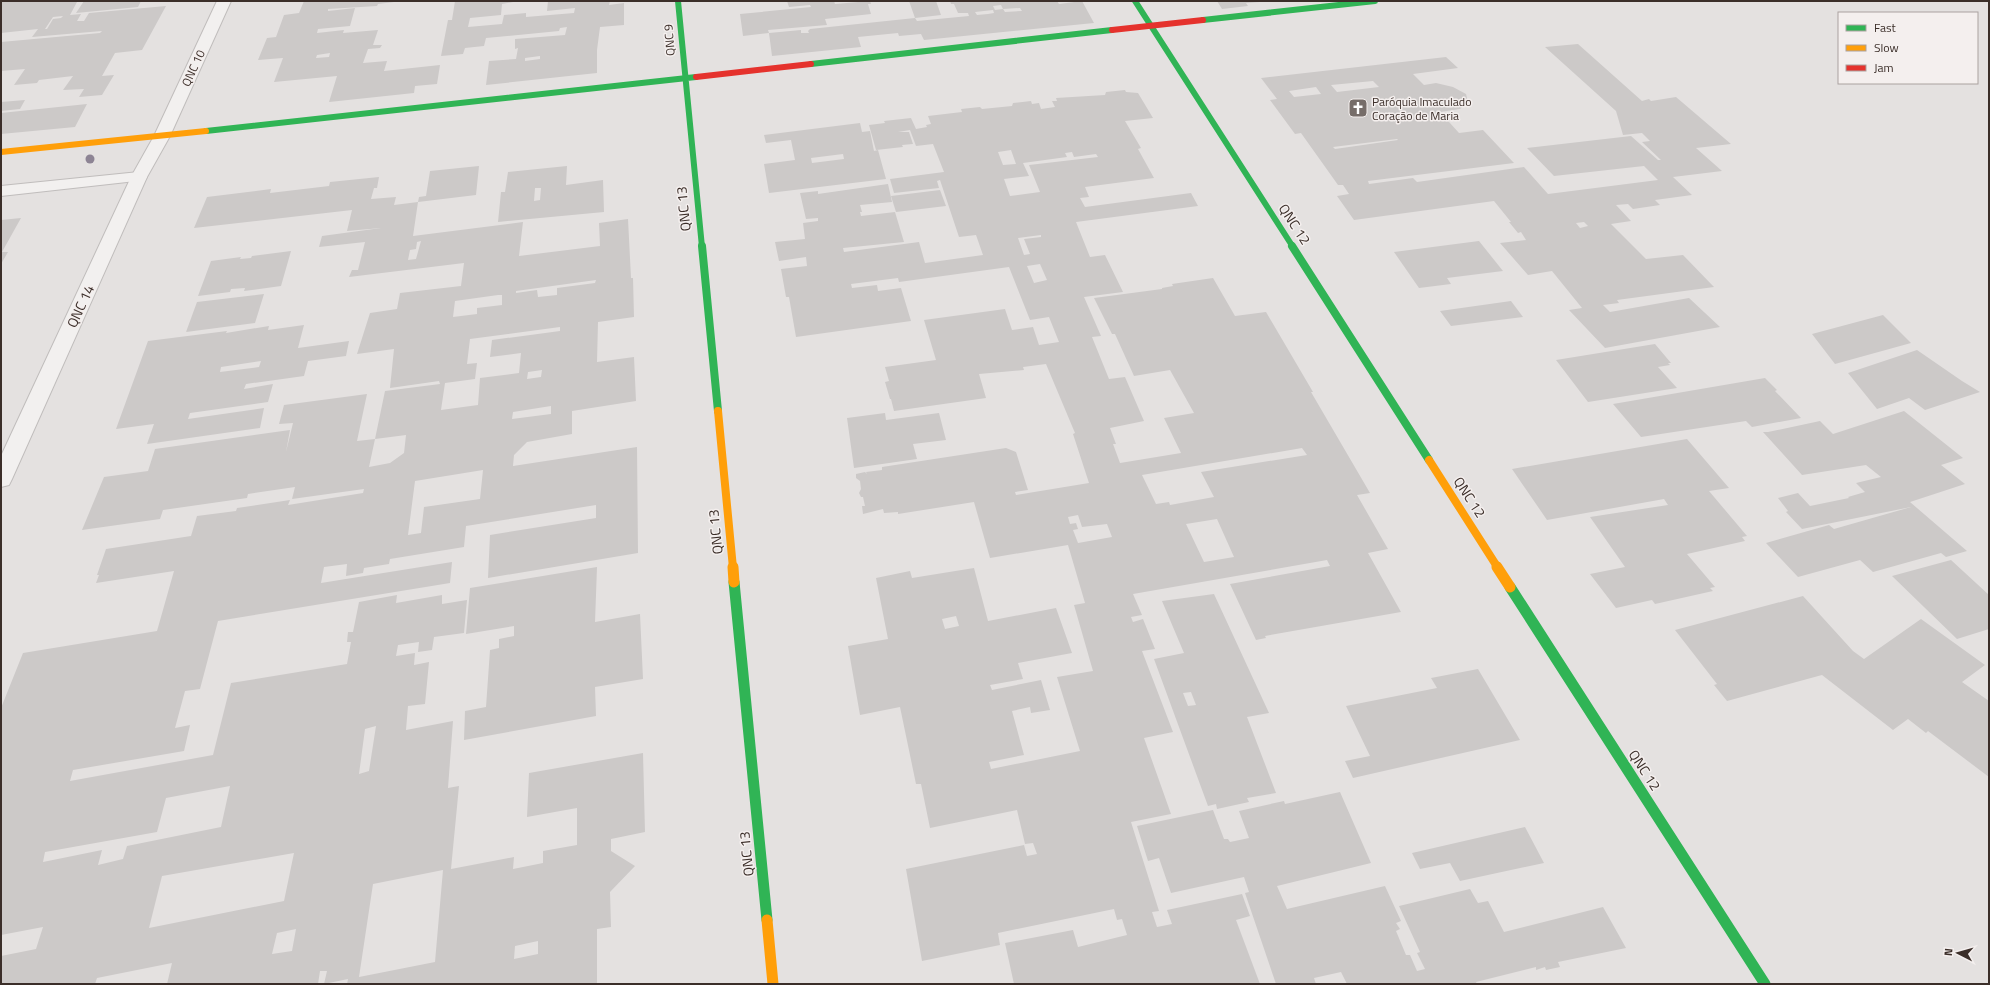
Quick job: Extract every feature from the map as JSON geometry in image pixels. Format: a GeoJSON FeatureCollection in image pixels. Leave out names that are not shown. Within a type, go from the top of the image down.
{"type":"FeatureCollection","features":[{"type":"Feature","properties":{"kind":"street","name":"QNC 10"},"geometry":{"type":"LineString","coordinates":[[162,136],[224,1]]}},
{"type":"Feature","properties":{"kind":"street","name":"QNC 9"},"geometry":{"type":"LineString","coordinates":[[678,1],[684,76]]}},
{"type":"Feature","properties":{"kind":"street","name":"QNC 12"},"geometry":{"type":"LineString","coordinates":[[1135,1],[1765,984]]}},
{"type":"Feature","properties":{"kind":"street"},"geometry":{"type":"LineString","coordinates":[[1,152],[162,136],[684,76],[1375,1]]}},
{"type":"Feature","properties":{"kind":"street","name":"QNC 13"},"geometry":{"type":"LineString","coordinates":[[684,76],[773,984]]}},
{"type":"Feature","properties":{"kind":"street","name":"QNC 14"},"geometry":{"type":"LineString","coordinates":[[1,479],[139,177],[162,136]]}},
{"type":"Feature","properties":{"kind":"lane"},"geometry":{"type":"LineString","coordinates":[[1,191],[139,177]]}},
{"type":"Feature","properties":{"kind":"building"},"geometry":{"type":"Polygon","coordinates":[[[1,1],[77,2],[70,15],[81,14],[77,21],[84,21],[89,13],[166,6],[142,50],[115,53],[102,76],[114,75],[102,95],[79,97],[84,89],[63,90],[73,76],[39,80],[37,83],[14,85],[25,69],[1,71],[1,42],[100,33],[102,31],[32,37],[38,29],[1,33],[1,1]],[[63,16],[53,17],[45,29],[47,29],[53,19],[61,18],[63,16]]]}},
{"type":"Feature","properties":{"kind":"building"},"geometry":{"type":"Polygon","coordinates":[[[84,1],[141,1],[138,7],[76,13],[84,1]]]}},
{"type":"Feature","properties":{"kind":"building"},"geometry":{"type":"Polygon","coordinates":[[[304,1],[402,1],[378,4],[377,6],[328,9],[328,11],[355,8],[350,26],[318,29],[317,33],[344,30],[343,33],[378,30],[373,45],[382,45],[380,48],[368,49],[363,63],[387,61],[384,71],[440,65],[437,84],[415,86],[414,93],[329,102],[337,76],[274,82],[283,58],[258,60],[267,38],[276,37],[284,15],[299,13],[304,1]],[[330,53],[317,55],[316,58],[329,57],[330,53]]]}},
{"type":"Feature","properties":{"kind":"building"},"geometry":{"type":"Polygon","coordinates":[[[455,1],[518,1],[502,4],[501,15],[470,18],[468,27],[502,24],[504,15],[526,13],[526,17],[574,13],[575,8],[547,11],[548,1],[610,1],[609,5],[624,3],[624,25],[600,27],[597,50],[597,73],[486,85],[489,61],[516,59],[518,48],[515,49],[515,39],[565,35],[567,27],[560,28],[559,31],[486,38],[484,46],[465,48],[463,54],[441,56],[448,20],[452,20],[455,1]],[[540,56],[525,58],[525,61],[540,59],[540,56]]]}},
{"type":"Feature","properties":{"kind":"building"},"geometry":{"type":"Polygon","coordinates":[[[787,1],[834,1],[835,4],[870,1],[871,4],[868,4],[871,14],[825,19],[827,25],[768,30],[769,33],[743,36],[740,14],[811,7],[810,5],[789,7],[787,1]]]}},
{"type":"Feature","properties":{"kind":"building"},"geometry":{"type":"Polygon","coordinates":[[[909,1],[936,1],[941,15],[915,18],[909,1]]]}},
{"type":"Feature","properties":{"kind":"building"},"geometry":{"type":"Polygon","coordinates":[[[950,1],[1057,1],[1059,4],[1082,1],[1094,23],[924,40],[921,34],[899,36],[898,33],[858,37],[861,47],[772,56],[769,33],[801,30],[801,33],[809,33],[808,31],[810,29],[915,18],[917,21],[969,16],[968,13],[958,13],[954,4],[951,4],[950,1]],[[1001,5],[993,6],[995,10],[1003,9],[1001,5]],[[1020,8],[1003,9],[1005,12],[1022,11],[1020,8]],[[993,10],[975,12],[977,15],[994,13],[993,10]]]}},
{"type":"Feature","properties":{"kind":"building"},"geometry":{"type":"Polygon","coordinates":[[[1217,1],[1260,2],[1246,3],[1248,6],[1222,9],[1217,1]]]}},
{"type":"Feature","properties":{"kind":"building"},"geometry":{"type":"Polygon","coordinates":[[[1578,44],[1642,101],[1676,97],[1731,144],[1696,148],[1722,171],[1673,177],[1692,195],[1655,200],[1660,205],[1633,209],[1628,204],[1616,205],[1631,221],[1611,224],[1646,259],[1683,255],[1714,287],[1617,300],[1619,303],[1603,305],[1610,312],[1689,298],[1720,327],[1605,348],[1569,310],[1582,308],[1552,271],[1528,275],[1500,243],[1526,240],[1521,232],[1518,233],[1494,201],[1354,220],[1337,196],[1349,194],[1343,185],[1338,185],[1301,133],[1295,134],[1270,100],[1277,99],[1261,78],[1446,57],[1458,68],[1413,74],[1424,85],[1436,83],[1453,87],[1466,94],[1468,102],[1460,109],[1440,112],[1459,133],[1483,130],[1514,163],[1368,181],[1369,184],[1413,178],[1417,182],[1524,167],[1548,194],[1658,180],[1644,166],[1554,176],[1527,148],[1631,136],[1658,160],[1661,160],[1642,142],[1650,141],[1642,133],[1623,135],[1616,111],[1545,47],[1578,44]],[[1373,81],[1331,85],[1337,92],[1379,87],[1373,81]],[[1316,87],[1289,91],[1294,97],[1321,94],[1316,87]],[[1397,139],[1333,147],[1335,149],[1398,140],[1397,139]],[[1584,222],[1576,223],[1580,228],[1588,226],[1584,222]]]}},
{"type":"Feature","properties":{"kind":"building"},"geometry":{"type":"Polygon","coordinates":[[[1125,90],[1126,92],[1138,93],[1153,118],[1125,121],[1141,148],[1138,149],[1154,178],[1085,187],[1089,197],[1080,198],[1085,207],[1191,193],[1198,206],[1076,222],[1090,257],[1105,255],[1123,292],[1084,297],[1101,336],[1092,337],[1109,379],[1125,377],[1144,421],[1110,428],[1116,444],[1113,444],[1120,463],[1181,453],[1164,418],[1194,413],[1170,370],[1134,376],[1115,334],[1112,334],[1094,298],[1162,289],[1173,286],[1172,284],[1213,278],[1235,316],[1266,312],[1370,493],[1357,495],[1388,549],[1368,553],[1401,612],[1265,636],[1266,638],[1256,640],[1230,584],[1330,566],[1327,560],[1133,594],[1142,615],[1131,617],[1133,622],[1143,619],[1155,649],[1142,651],[1173,732],[1144,738],[1171,814],[1131,822],[1159,911],[1152,912],[1157,927],[1172,924],[1167,910],[1242,894],[1250,916],[1236,920],[1260,984],[1014,984],[1005,943],[1073,930],[1078,947],[1127,935],[1122,919],[1117,920],[1114,909],[998,933],[1000,945],[922,961],[906,869],[1024,845],[1027,856],[1037,854],[1033,843],[1025,844],[1017,810],[930,828],[921,784],[916,784],[900,707],[860,715],[848,646],[888,639],[876,578],[910,571],[912,578],[974,568],[988,621],[1056,608],[1072,653],[1018,663],[1023,679],[990,685],[992,690],[1041,680],[1050,710],[1031,713],[1030,707],[1012,711],[1024,755],[989,762],[991,769],[1080,751],[1057,677],[1093,671],[1074,605],[1085,603],[1068,545],[990,558],[974,502],[898,514],[898,512],[884,513],[883,509],[863,514],[862,506],[865,506],[863,497],[861,497],[859,493],[861,489],[860,481],[856,478],[856,474],[865,472],[867,474],[866,472],[882,470],[882,467],[1006,448],[1016,452],[1028,490],[1015,492],[1016,495],[1089,483],[1073,434],[1075,433],[1046,364],[1023,367],[1024,370],[979,374],[986,398],[894,411],[885,382],[889,381],[885,367],[936,360],[924,320],[1005,309],[1012,330],[1033,327],[1039,345],[1059,342],[1049,317],[1030,320],[1009,267],[899,282],[898,278],[851,284],[852,288],[877,285],[878,291],[901,288],[911,321],[796,337],[789,297],[786,297],[781,269],[807,266],[806,257],[779,261],[775,242],[805,239],[803,223],[818,221],[818,218],[806,219],[800,193],[818,191],[818,194],[888,184],[892,202],[860,205],[862,212],[860,212],[861,216],[895,212],[904,242],[843,248],[844,252],[919,242],[925,263],[983,255],[976,235],[959,237],[940,180],[937,181],[939,188],[894,193],[890,179],[944,172],[933,144],[916,146],[910,130],[898,132],[909,132],[913,144],[902,145],[903,147],[876,150],[869,125],[885,123],[884,121],[911,118],[916,129],[927,127],[926,125],[931,124],[928,116],[962,112],[961,109],[980,107],[982,109],[1012,106],[1013,103],[1031,101],[1032,104],[1039,103],[1041,109],[1055,107],[1052,101],[1057,101],[1056,98],[1105,95],[1106,92],[1125,90]],[[1011,150],[998,152],[1003,165],[1016,164],[1011,150]],[[1072,152],[1065,153],[1067,157],[1023,163],[1029,176],[1004,179],[1010,196],[1040,192],[1029,165],[1098,157],[1096,154],[1074,157],[1072,152]],[[1041,235],[1018,238],[1024,255],[1030,254],[1024,239],[1041,237],[1041,235]],[[1040,264],[1027,266],[1034,283],[1047,280],[1040,264]],[[1302,448],[1142,475],[1156,504],[1169,502],[1170,505],[1214,497],[1201,472],[1307,455],[1302,448]],[[1078,515],[1068,517],[1070,524],[1076,523],[1078,529],[1073,530],[1078,543],[1112,537],[1107,524],[1082,527],[1078,515]],[[1217,519],[1186,524],[1204,562],[1234,557],[1217,519]],[[956,616],[942,619],[945,629],[959,626],[956,616]]]}},
{"type":"Feature","properties":{"kind":"building"},"geometry":{"type":"Polygon","coordinates":[[[25,100],[20,109],[1,111],[1,102],[25,100]]]}},
{"type":"Feature","properties":{"kind":"building"},"geometry":{"type":"Polygon","coordinates":[[[87,104],[75,127],[1,134],[1,113],[87,104]]]}},
{"type":"Feature","properties":{"kind":"building"},"geometry":{"type":"Polygon","coordinates":[[[860,123],[862,132],[870,131],[874,151],[878,150],[886,179],[769,193],[764,164],[795,160],[791,140],[766,143],[764,135],[860,123]],[[843,154],[811,158],[812,163],[844,159],[843,154]]]}},
{"type":"Feature","properties":{"kind":"building"},"geometry":{"type":"Polygon","coordinates":[[[479,166],[476,195],[418,202],[419,197],[426,196],[430,171],[479,166]]]}},
{"type":"Feature","properties":{"kind":"building"},"geometry":{"type":"Polygon","coordinates":[[[567,166],[566,185],[603,180],[604,212],[498,222],[501,192],[505,192],[508,172],[567,166]],[[535,188],[534,201],[540,200],[541,188],[535,188]]]}},
{"type":"Feature","properties":{"kind":"building"},"geometry":{"type":"Polygon","coordinates":[[[379,177],[377,188],[374,188],[371,199],[396,197],[394,205],[418,202],[413,236],[523,222],[519,256],[600,246],[599,223],[628,219],[631,278],[633,278],[634,317],[598,322],[597,362],[634,357],[636,401],[572,411],[572,434],[527,442],[514,455],[513,466],[637,447],[638,553],[488,578],[490,535],[596,518],[596,505],[466,526],[464,547],[390,559],[389,564],[364,568],[363,573],[346,576],[347,564],[324,567],[321,583],[452,562],[450,583],[218,621],[200,689],[185,691],[175,728],[190,725],[184,751],[73,770],[70,781],[213,755],[231,683],[347,664],[351,642],[347,642],[348,632],[353,632],[359,602],[397,595],[396,603],[442,595],[442,604],[467,600],[464,633],[434,637],[432,650],[418,652],[419,642],[398,645],[396,656],[415,653],[414,665],[429,662],[425,704],[408,706],[406,730],[453,721],[448,788],[459,786],[451,869],[514,857],[513,869],[543,863],[543,851],[577,845],[577,808],[527,817],[529,773],[643,753],[645,832],[611,839],[611,851],[635,866],[610,892],[611,927],[597,929],[597,984],[347,984],[348,979],[324,984],[327,971],[320,971],[318,984],[167,984],[172,963],[97,978],[95,984],[1,984],[1,956],[36,949],[43,927],[1,935],[1,708],[23,653],[157,631],[174,571],[96,583],[99,575],[97,575],[106,549],[191,536],[197,516],[236,511],[237,508],[290,500],[288,505],[363,493],[364,489],[292,499],[295,487],[248,494],[247,498],[163,510],[160,519],[82,530],[104,477],[148,471],[155,449],[290,430],[286,452],[293,423],[279,424],[284,405],[367,394],[357,441],[375,439],[385,391],[440,384],[439,381],[390,388],[394,349],[357,354],[370,313],[397,309],[400,293],[461,286],[464,263],[349,277],[352,270],[358,270],[365,242],[319,247],[322,236],[381,228],[347,231],[352,210],[194,228],[207,197],[271,189],[270,193],[329,186],[330,182],[379,177]],[[421,241],[417,242],[416,249],[410,250],[408,260],[416,259],[421,241]],[[596,280],[516,291],[516,293],[537,290],[538,297],[557,295],[557,288],[595,283],[596,280]],[[502,295],[455,301],[453,317],[477,314],[477,308],[502,305],[502,295]],[[560,327],[470,339],[467,364],[477,363],[475,379],[445,383],[441,410],[478,405],[480,378],[519,373],[521,353],[490,357],[492,340],[560,331],[560,327]],[[542,370],[528,372],[527,379],[541,377],[542,370]],[[551,406],[513,412],[512,419],[551,414],[551,406]],[[406,435],[375,439],[369,467],[390,463],[404,453],[406,435]],[[483,470],[415,481],[408,535],[421,533],[424,507],[480,499],[483,470]],[[376,726],[365,729],[359,774],[369,771],[376,726]],[[230,786],[166,798],[157,832],[45,852],[43,862],[102,850],[98,865],[123,859],[127,846],[221,827],[230,786]],[[294,853],[162,876],[149,928],[284,901],[294,853]],[[443,870],[373,884],[359,977],[435,962],[443,870]],[[296,929],[277,933],[272,954],[292,951],[296,929]],[[538,941],[515,946],[514,959],[538,954],[538,941]]]}},
{"type":"Feature","properties":{"kind":"building"},"geometry":{"type":"Polygon","coordinates":[[[940,190],[946,206],[896,212],[891,196],[940,190]]]}},
{"type":"Feature","properties":{"kind":"building"},"geometry":{"type":"Polygon","coordinates":[[[21,218],[2,252],[8,252],[1,264],[1,220],[21,218]]]}},
{"type":"Feature","properties":{"kind":"building"},"geometry":{"type":"Polygon","coordinates":[[[1479,241],[1503,271],[1447,278],[1451,284],[1419,288],[1394,252],[1479,241]]]}},
{"type":"Feature","properties":{"kind":"building"},"geometry":{"type":"Polygon","coordinates":[[[291,251],[281,286],[244,291],[245,288],[231,289],[230,292],[198,296],[211,261],[241,257],[240,259],[251,258],[252,256],[291,251]]]}},
{"type":"Feature","properties":{"kind":"building"},"geometry":{"type":"Polygon","coordinates":[[[264,294],[255,323],[186,332],[197,302],[264,294]]]}},
{"type":"Feature","properties":{"kind":"building"},"geometry":{"type":"Polygon","coordinates":[[[1511,301],[1523,317],[1451,326],[1440,311],[1511,301]]]}},
{"type":"Feature","properties":{"kind":"building"},"geometry":{"type":"Polygon","coordinates":[[[1883,315],[1911,343],[1835,364],[1812,334],[1883,315]]]}},
{"type":"Feature","properties":{"kind":"building"},"geometry":{"type":"Polygon","coordinates":[[[304,325],[298,348],[349,341],[346,356],[308,361],[304,376],[246,384],[244,389],[273,384],[268,402],[190,413],[188,419],[264,408],[260,428],[147,444],[154,424],[116,429],[148,341],[227,331],[226,333],[269,326],[268,330],[304,325]],[[261,361],[221,367],[220,372],[259,367],[261,361]]]}},
{"type":"Feature","properties":{"kind":"building"},"geometry":{"type":"Polygon","coordinates":[[[1655,344],[1671,363],[1668,363],[1670,365],[1658,367],[1677,388],[1588,402],[1556,360],[1655,344]]]}},
{"type":"Feature","properties":{"kind":"building"},"geometry":{"type":"Polygon","coordinates":[[[1917,350],[1980,392],[1925,410],[1909,398],[1877,409],[1848,373],[1917,350]]]}},
{"type":"Feature","properties":{"kind":"building"},"geometry":{"type":"Polygon","coordinates":[[[1765,378],[1777,390],[1775,391],[1801,418],[1752,427],[1746,421],[1641,437],[1613,404],[1765,378]]]}},
{"type":"Feature","properties":{"kind":"building"},"geometry":{"type":"Polygon","coordinates":[[[1904,411],[1963,458],[1941,465],[1965,484],[1910,502],[1967,551],[1946,557],[1941,553],[1873,572],[1860,560],[1798,577],[1766,543],[1829,525],[1834,529],[1911,507],[1802,529],[1786,512],[1788,511],[1778,498],[1798,493],[1810,506],[1849,498],[1848,497],[1865,492],[1856,483],[1881,477],[1866,465],[1802,475],[1763,432],[1820,421],[1833,434],[1904,411]]]}},
{"type":"Feature","properties":{"kind":"building"},"geometry":{"type":"Polygon","coordinates":[[[885,413],[886,420],[939,413],[946,440],[913,444],[917,459],[854,468],[847,418],[885,413]]]}},
{"type":"Feature","properties":{"kind":"building"},"geometry":{"type":"Polygon","coordinates":[[[1687,439],[1729,488],[1709,491],[1747,536],[1742,537],[1745,541],[1687,554],[1715,587],[1710,588],[1713,591],[1655,604],[1652,600],[1616,608],[1590,574],[1625,567],[1590,517],[1668,505],[1664,499],[1547,520],[1512,469],[1687,439]]]}},
{"type":"Feature","properties":{"kind":"building"},"geometry":{"type":"Polygon","coordinates":[[[1951,560],[1989,595],[1989,629],[1957,639],[1892,576],[1951,560]]]}},
{"type":"Feature","properties":{"kind":"building"},"geometry":{"type":"Polygon","coordinates":[[[597,567],[595,622],[640,614],[643,679],[595,687],[596,716],[464,740],[465,711],[486,707],[490,650],[499,648],[499,639],[514,636],[514,626],[466,634],[470,588],[597,567]]]}},
{"type":"Feature","properties":{"kind":"building"},"geometry":{"type":"Polygon","coordinates":[[[1214,594],[1269,713],[1247,717],[1276,793],[1247,798],[1249,802],[1217,809],[1216,804],[1208,806],[1154,659],[1184,653],[1162,601],[1214,594]],[[1191,692],[1183,693],[1188,706],[1196,705],[1191,692]]]}},
{"type":"Feature","properties":{"kind":"building"},"geometry":{"type":"Polygon","coordinates":[[[1803,596],[1853,651],[1864,659],[1921,619],[1985,665],[1962,682],[1989,701],[1989,777],[1928,731],[1926,733],[1908,719],[1893,730],[1822,675],[1727,701],[1714,685],[1717,684],[1675,630],[1803,596]]]}},
{"type":"Feature","properties":{"kind":"building"},"geometry":{"type":"Polygon","coordinates":[[[1478,669],[1520,740],[1353,778],[1345,761],[1370,756],[1346,706],[1437,688],[1431,678],[1478,669]]]}},
{"type":"Feature","properties":{"kind":"building"},"geometry":{"type":"Polygon","coordinates":[[[1340,792],[1371,863],[1277,886],[1287,909],[1385,886],[1401,921],[1396,923],[1400,929],[1396,931],[1406,955],[1410,955],[1417,971],[1425,969],[1417,953],[1420,952],[1399,906],[1470,889],[1478,903],[1488,901],[1504,932],[1603,907],[1626,948],[1558,962],[1560,967],[1546,970],[1545,967],[1536,970],[1536,967],[1476,982],[1477,984],[1347,984],[1341,972],[1314,978],[1316,984],[1276,984],[1245,893],[1249,892],[1244,877],[1171,893],[1159,858],[1148,861],[1137,826],[1213,810],[1224,839],[1228,839],[1230,842],[1249,838],[1239,811],[1284,801],[1285,804],[1340,792]]]}},
{"type":"Feature","properties":{"kind":"building"},"geometry":{"type":"Polygon","coordinates":[[[1525,827],[1544,863],[1460,881],[1450,863],[1420,869],[1412,853],[1525,827]]]}},
{"type":"Feature","properties":{"kind":"traffic: fast"},"geometry":{"type":"LineString","coordinates":[[678,1],[718,411]]}},
{"type":"Feature","properties":{"kind":"traffic: fast"},"geometry":{"type":"LineString","coordinates":[[1135,1],[1429,460]]}},
{"type":"Feature","properties":{"kind":"traffic: fast"},"geometry":{"type":"LineString","coordinates":[[1203,20],[1375,1]]}},
{"type":"Feature","properties":{"kind":"traffic: fast"},"geometry":{"type":"LineString","coordinates":[[811,64],[1112,30]]}},
{"type":"Feature","properties":{"kind":"traffic: fast"},"geometry":{"type":"LineString","coordinates":[[206,131],[696,77]]}},
{"type":"Feature","properties":{"kind":"traffic: fast"},"geometry":{"type":"LineString","coordinates":[[734,582],[767,920]]}},
{"type":"Feature","properties":{"kind":"traffic: fast"},"geometry":{"type":"LineString","coordinates":[[1510,587],[1765,984]]}},
{"type":"Feature","properties":{"kind":"traffic: slow"},"geometry":{"type":"LineString","coordinates":[[1,152],[206,131]]}},
{"type":"Feature","properties":{"kind":"traffic: slow"},"geometry":{"type":"LineString","coordinates":[[718,411],[734,582]]}},
{"type":"Feature","properties":{"kind":"traffic: slow"},"geometry":{"type":"LineString","coordinates":[[1429,460],[1510,587]]}},
{"type":"Feature","properties":{"kind":"traffic: slow"},"geometry":{"type":"LineString","coordinates":[[767,920],[773,984]]}},
{"type":"Feature","properties":{"kind":"traffic: jam"},"geometry":{"type":"LineString","coordinates":[[1112,30],[1203,20]]}},
{"type":"Feature","properties":{"kind":"traffic: jam"},"geometry":{"type":"LineString","coordinates":[[696,77],[811,64]]}},
{"type":"Feature","properties":{"kind":"place","name":"Paróquia Imaculado Coração de Maria"},"geometry":{"type":"Point","coordinates":[1358,108]}}]}
